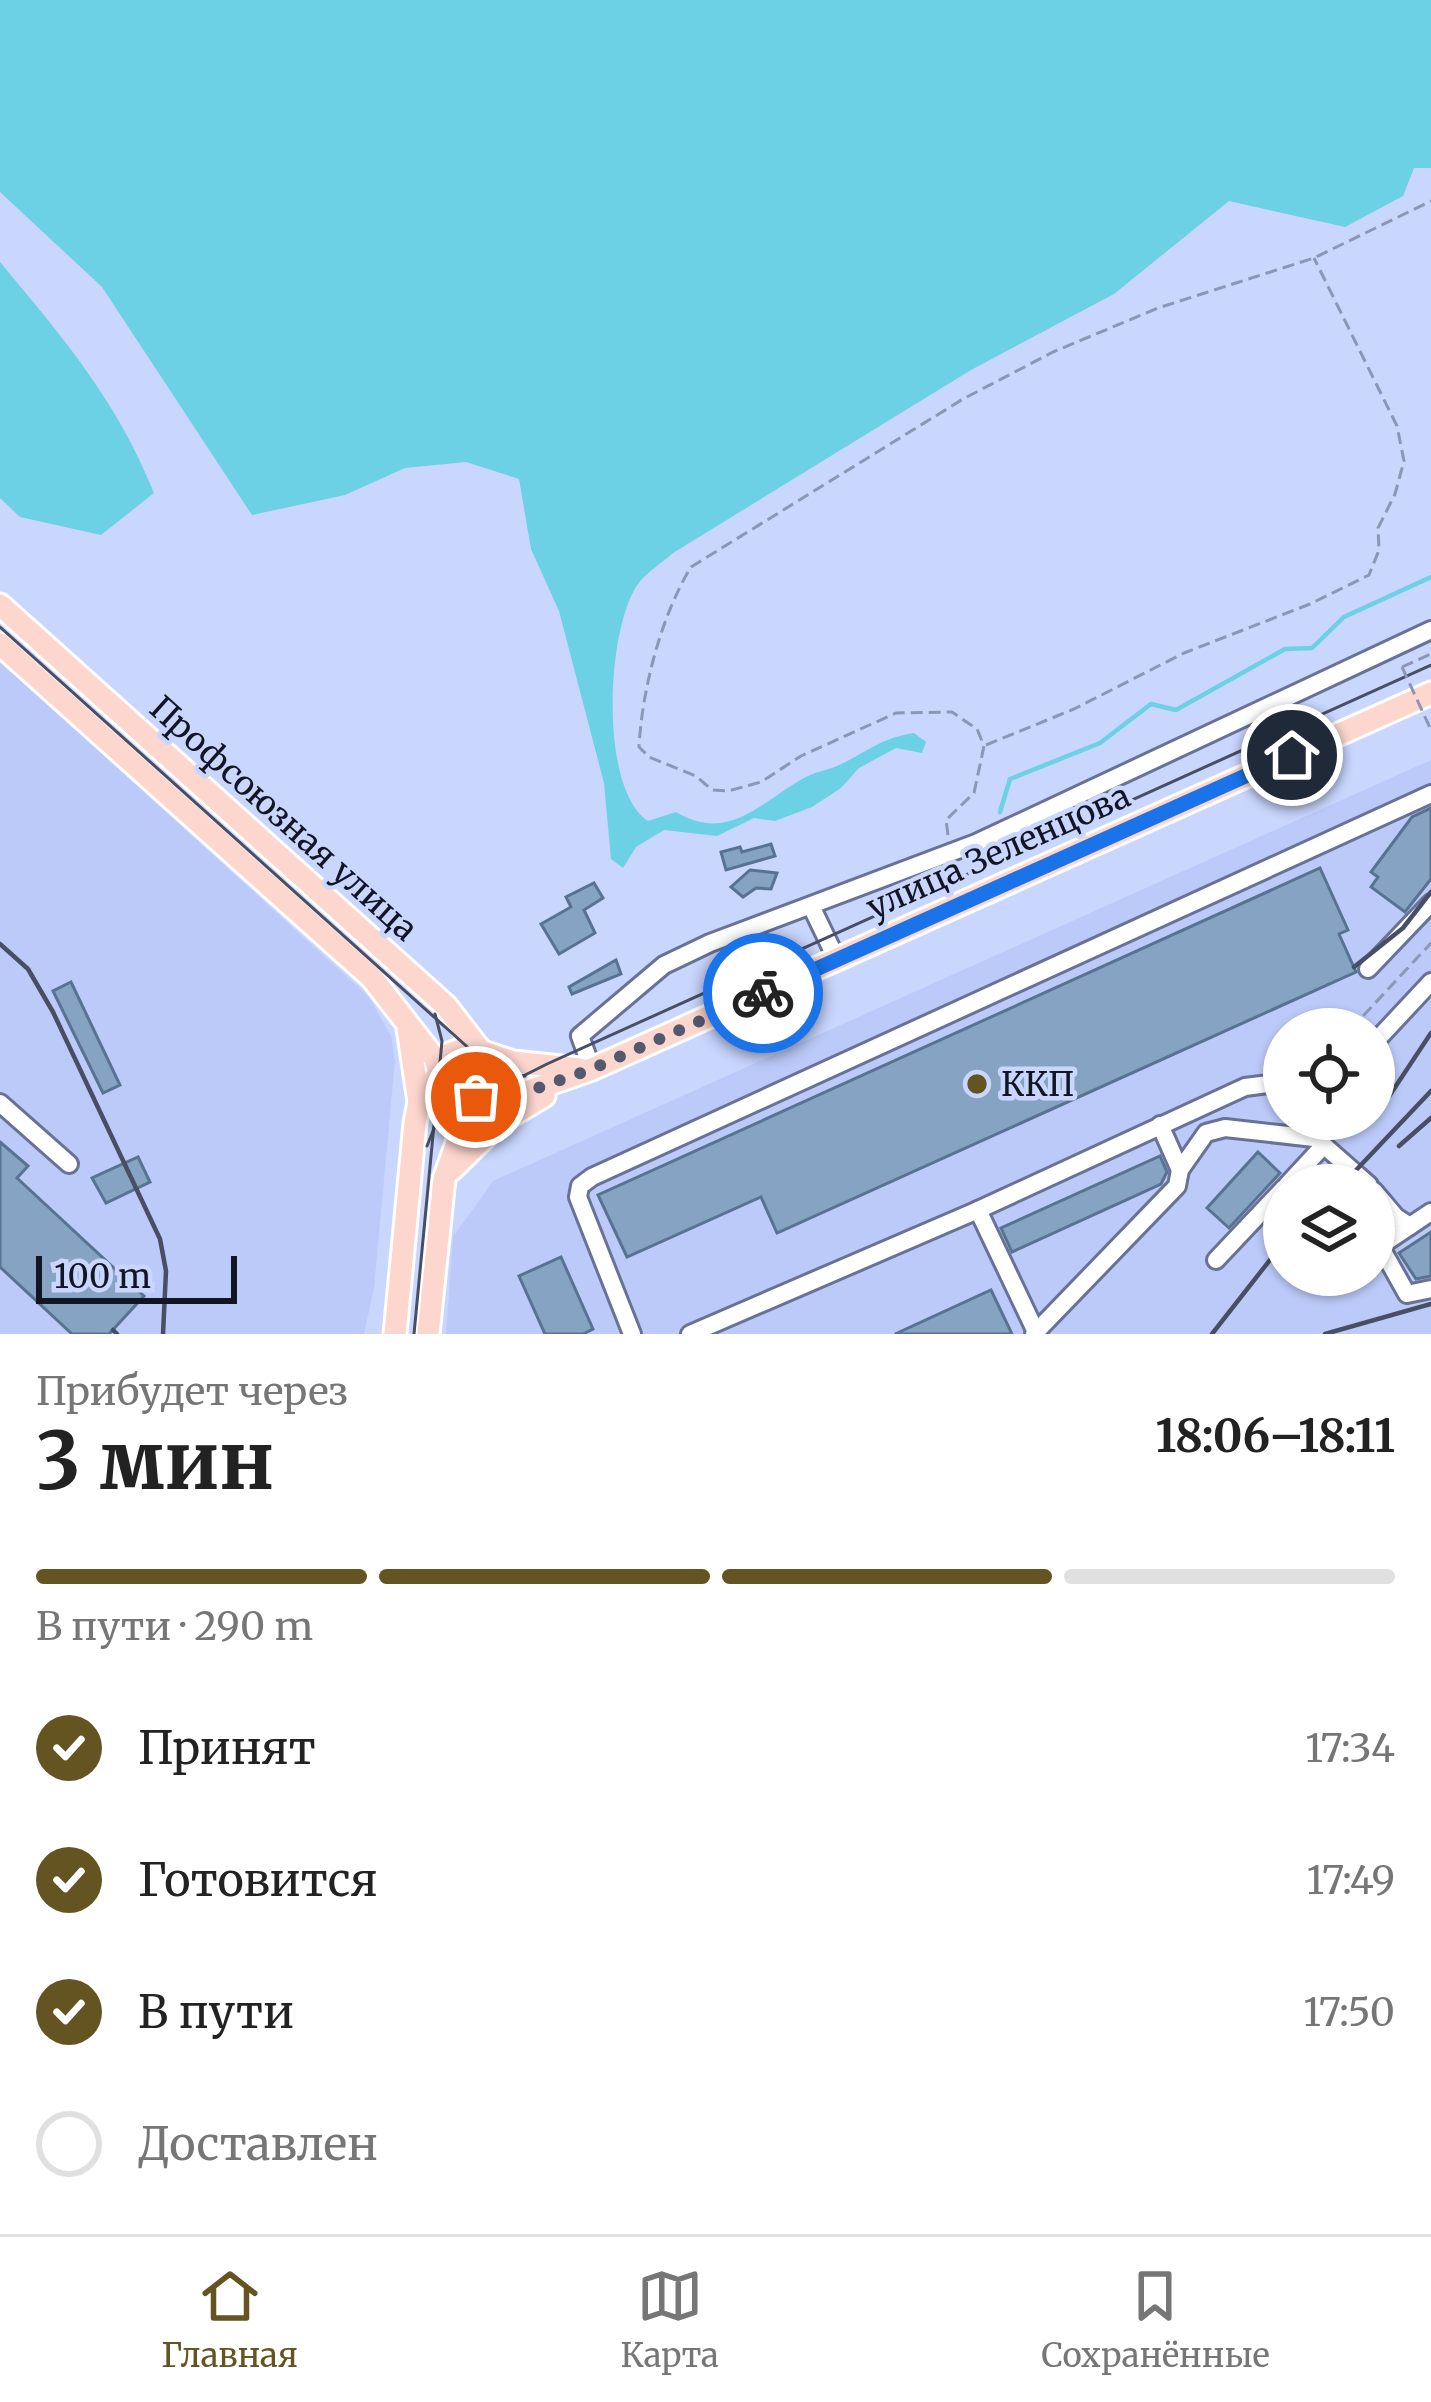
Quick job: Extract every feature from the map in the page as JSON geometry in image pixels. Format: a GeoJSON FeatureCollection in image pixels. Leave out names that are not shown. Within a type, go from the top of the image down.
{"type":"FeatureCollection","features":[{"type":"Feature","properties":{"kind":"main road","name":"Профсоюзная улица"},"geometry":{"type":"LineString","coordinates":[[0,605],[446,1006],[479,1051]]}},
{"type":"Feature","properties":{"kind":"main road","name":"Профсоюзная улица"},"geometry":{"type":"LineString","coordinates":[[0,644],[372,978],[435,1058],[440,1072]]}},
{"type":"Feature","properties":{"kind":"main road","name":"улица Зеленцова"},"geometry":{"type":"LineString","coordinates":[[478,1096],[515,1096],[592,1069],[1431,693]]}},
{"type":"Feature","properties":{"kind":"main road"},"geometry":{"type":"LineString","coordinates":[[395,1334],[418,1102],[407,1022]]}},
{"type":"Feature","properties":{"kind":"main road"},"geometry":{"type":"LineString","coordinates":[[418,1102],[448,1054],[458,1048],[479,1051],[491,1072],[488,1087],[478,1096],[459,1134],[444,1179],[428,1334]]}},
{"type":"Feature","properties":{"kind":"main road","name":"улица Зеленцова"},"geometry":{"type":"LineString","coordinates":[[479,1051],[531,1066],[592,1069]]}},
{"type":"Feature","properties":{"kind":"main road"},"geometry":{"type":"LineString","coordinates":[[444,1179],[500,1122],[592,1069]]}},
{"type":"Feature","properties":{"kind":"main road"},"geometry":{"type":"LineString","coordinates":[[440,1072],[453,1096],[478,1096]]}},
{"type":"Feature","properties":{"kind":"lane"},"geometry":{"type":"LineString","coordinates":[[592,1069],[580,1036],[664,965],[950,854],[1431,630]]}},
{"type":"Feature","properties":{"kind":"lane"},"geometry":{"type":"LineString","coordinates":[[632,1334],[578,1197],[580,1186],[592,1177],[1431,794]]}},
{"type":"Feature","properties":{"kind":"lane"},"geometry":{"type":"LineString","coordinates":[[1368,969],[1431,903]]}},
{"type":"Feature","properties":{"kind":"lane"},"geometry":{"type":"LineString","coordinates":[[812,908],[837,960]]}},
{"type":"Feature","properties":{"kind":"lane"},"geometry":{"type":"LineString","coordinates":[[1395,1020],[1431,982]]}},
{"type":"Feature","properties":{"kind":"lane"},"geometry":{"type":"LineString","coordinates":[[690,1334],[977,1210],[1194,1109],[1245,1087],[1263,1085]]}},
{"type":"Feature","properties":{"kind":"lane"},"geometry":{"type":"LineString","coordinates":[[0,1102],[69,1164]]}},
{"type":"Feature","properties":{"kind":"lane"},"geometry":{"type":"LineString","coordinates":[[1194,1109],[1207,1133]]}},
{"type":"Feature","properties":{"kind":"lane"},"geometry":{"type":"LineString","coordinates":[[1160,1125],[1180,1170]]}},
{"type":"Feature","properties":{"kind":"lane"},"geometry":{"type":"LineString","coordinates":[[977,1210],[1035,1333],[1177,1186],[1180,1170],[1207,1133],[1225,1128],[1319,1142],[1344,1164]]}},
{"type":"Feature","properties":{"kind":"lane"},"geometry":{"type":"LineString","coordinates":[[1302,1164],[1319,1142]]}},
{"type":"Feature","properties":{"kind":"lane"},"geometry":{"type":"LineString","coordinates":[[1216,1260],[1263,1210]]}},
{"type":"Feature","properties":{"kind":"lane"},"geometry":{"type":"LineString","coordinates":[[1431,1212],[1381,1246],[1407,1294],[1431,1289]]}},
{"type":"Feature","properties":{"kind":"lane"},"geometry":{"type":"LineString","coordinates":[[1395,1216],[1410,1226]]}},
{"type":"Feature","properties":{"kind":"path"},"geometry":{"type":"LineString","coordinates":[[950,854],[946,820],[974,793],[984,746],[977,729],[952,712],[896,713],[801,756],[761,782],[728,791],[712,790],[696,776],[649,757],[640,747],[640,721],[671,598],[691,567],[963,399],[1053,352],[1158,308],[1314,258],[1431,201]]}},
{"type":"Feature","properties":{"kind":"path"},"geometry":{"type":"LineString","coordinates":[[984,746],[1074,709],[1184,652],[1310,604],[1369,574],[1379,550],[1378,528],[1404,461],[1397,426],[1314,258]]}},
{"type":"Feature","properties":{"kind":"path"},"geometry":{"type":"LineString","coordinates":[[1431,654],[1402,668],[1431,730]]}},
{"type":"Feature","properties":{"kind":"path"},"geometry":{"type":"LineString","coordinates":[[1371,1008],[1431,943]]}},
{"type":"Feature","properties":{"kind":"shaded area"},"geometry":{"type":"Polygon","coordinates":[[[0,0],[1431,0],[1431,168],[1414,168],[1403,196],[1345,227],[1229,201],[1114,294],[971,370],[650,571],[627,606],[614,670],[613,707],[621,777],[632,803],[648,821],[676,812],[696,821],[731,821],[810,775],[882,742],[914,733],[926,742],[922,753],[896,748],[859,768],[841,788],[812,807],[775,821],[754,818],[717,836],[664,830],[636,847],[623,868],[611,859],[604,783],[559,611],[531,549],[519,479],[466,462],[405,468],[345,495],[252,515],[102,287],[0,192],[0,0]]]}},
{"type":"Feature","properties":{"kind":"shaded area"},"geometry":{"type":"Polygon","coordinates":[[[0,262],[105,399],[154,493],[101,535],[20,517],[0,498],[0,262]]]}},
{"type":"Feature","properties":{"kind":"shaded area"},"geometry":{"type":"Polygon","coordinates":[[[0,661],[368,996],[391,1036],[395,1060],[374,1288],[364,1334],[0,1334],[0,661]]]}},
{"type":"Feature","properties":{"kind":"shaded area"},"geometry":{"type":"Polygon","coordinates":[[[1431,760],[1431,1334],[446,1334],[453,1237],[493,1181],[1431,760]]]}},
{"type":"Feature","properties":{"kind":"building"},"geometry":{"type":"Polygon","coordinates":[[[1431,808],[1431,879],[1405,912],[1371,887],[1378,877],[1371,872],[1412,817],[1431,808]]]}},
{"type":"Feature","properties":{"kind":"building"},"geometry":{"type":"Polygon","coordinates":[[[771,844],[775,856],[726,870],[721,852],[771,844]]]}},
{"type":"Feature","properties":{"kind":"building","name":"ККП"},"geometry":{"type":"Polygon","coordinates":[[[1320,868],[1348,930],[1339,934],[1356,972],[1276,1008],[1263,1008],[1263,1014],[777,1233],[761,1197],[627,1257],[598,1195],[1320,868]]]}},
{"type":"Feature","properties":{"kind":"building"},"geometry":{"type":"Polygon","coordinates":[[[750,870],[777,873],[771,889],[756,888],[743,897],[731,887],[750,870]]]}},
{"type":"Feature","properties":{"kind":"building"},"geometry":{"type":"Polygon","coordinates":[[[594,883],[603,898],[584,910],[595,933],[559,954],[541,924],[571,907],[566,897],[594,883]]]}},
{"type":"Feature","properties":{"kind":"building"},"geometry":{"type":"Polygon","coordinates":[[[616,960],[621,974],[572,994],[569,987],[616,960]]]}},
{"type":"Feature","properties":{"kind":"building"},"geometry":{"type":"Polygon","coordinates":[[[71,982],[120,1085],[103,1093],[53,991],[71,982]]]}},
{"type":"Feature","properties":{"kind":"building"},"geometry":{"type":"Polygon","coordinates":[[[0,1142],[28,1166],[17,1178],[144,1296],[109,1334],[72,1334],[0,1267],[0,1142]]]}},
{"type":"Feature","properties":{"kind":"building"},"geometry":{"type":"Polygon","coordinates":[[[1258,1152],[1271,1164],[1263,1164],[1263,1191],[1229,1228],[1207,1208],[1258,1152]]]}},
{"type":"Feature","properties":{"kind":"building"},"geometry":{"type":"Polygon","coordinates":[[[1160,1156],[1167,1172],[1161,1184],[1012,1252],[1001,1228],[1160,1156]]]}},
{"type":"Feature","properties":{"kind":"building"},"geometry":{"type":"Polygon","coordinates":[[[138,1157],[150,1182],[106,1203],[92,1178],[138,1157]]]}},
{"type":"Feature","properties":{"kind":"building"},"geometry":{"type":"Polygon","coordinates":[[[1431,1232],[1431,1276],[1416,1279],[1399,1253],[1431,1232]]]}},
{"type":"Feature","properties":{"kind":"building"},"geometry":{"type":"Polygon","coordinates":[[[561,1257],[593,1329],[583,1334],[545,1334],[519,1276],[561,1257]]]}},
{"type":"Feature","properties":{"kind":"building"},"geometry":{"type":"Polygon","coordinates":[[[991,1290],[1012,1334],[895,1334],[991,1290]]]}},
{"type":"Feature","properties":{"kind":"waterway"},"geometry":{"type":"LineString","coordinates":[[1000,812],[1010,779],[1100,743],[1151,704],[1176,710],[1285,649],[1312,648],[1344,617],[1431,577]]}},
{"type":"Feature","properties":{"kind":"tram line"},"geometry":{"type":"LineString","coordinates":[[0,627],[483,1061],[525,1076]]}},
{"type":"Feature","properties":{"kind":"tram line"},"geometry":{"type":"LineString","coordinates":[[427,1146],[435,1126],[446,1115],[547,1064],[1431,665]]}},
{"type":"Feature","properties":{"kind":"tram line"},"geometry":{"type":"LineString","coordinates":[[414,1334],[442,1041],[435,1014]]}},
{"type":"Feature","properties":{"kind":"railway"},"geometry":{"type":"LineString","coordinates":[[1354,967],[1403,928],[1431,892]]}},
{"type":"Feature","properties":{"kind":"railway"},"geometry":{"type":"LineString","coordinates":[[0,944],[28,969],[53,1012],[160,1239],[166,1271],[163,1334]]}},
{"type":"Feature","properties":{"kind":"railway"},"geometry":{"type":"LineString","coordinates":[[1395,1087],[1431,1033]]}},
{"type":"Feature","properties":{"kind":"railway"},"geometry":{"type":"LineString","coordinates":[[1362,1164],[1431,1091]]}},
{"type":"Feature","properties":{"kind":"railway"},"geometry":{"type":"LineString","coordinates":[[1399,1146],[1431,1118]]}},
{"type":"Feature","properties":{"kind":"railway"},"geometry":{"type":"LineString","coordinates":[[1212,1334],[1263,1269]]}},
{"type":"Feature","properties":{"kind":"railway"},"geometry":{"type":"LineString","coordinates":[[1325,1334],[1431,1304]]}},
{"type":"Feature","properties":{"kind":"railway"},"geometry":{"type":"LineString","coordinates":[[113,1330],[117,1334]]}},
{"type":"Feature","properties":{"kind":"way so far"},"geometry":{"type":"LineString","coordinates":[[476,1097],[515,1096],[592,1069],[763,993]]}},
{"type":"Feature","properties":{"kind":"place","name":"ККП"},"geometry":{"type":"Point","coordinates":[977,1084]}},
{"type":"Feature","properties":{"kind":"route"},"geometry":{"type":"LineString","coordinates":[[763,993],[1292,755]]}}]}
